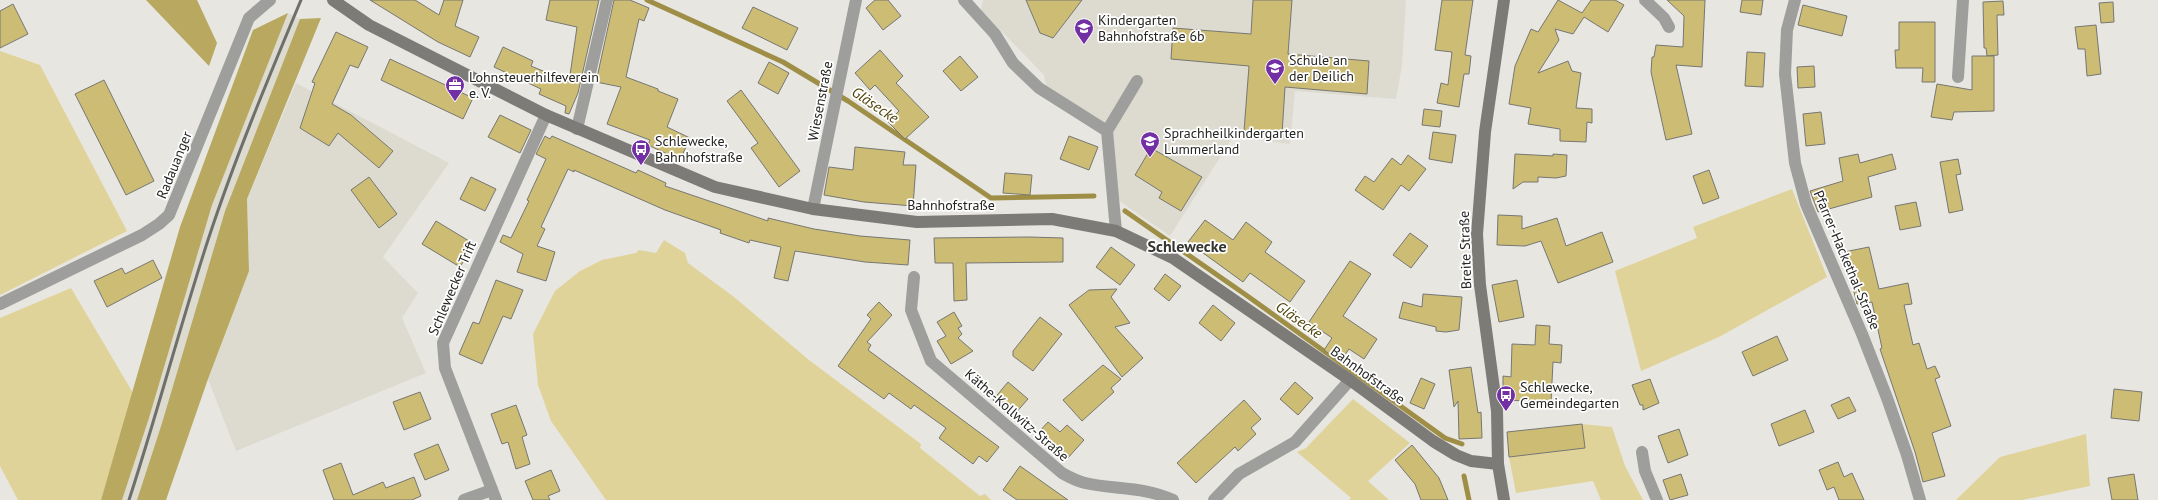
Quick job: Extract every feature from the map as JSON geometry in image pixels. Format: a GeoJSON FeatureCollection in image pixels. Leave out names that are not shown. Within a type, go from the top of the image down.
{"type":"FeatureCollection","features":[{"type":"Feature","properties":{"kind":"street","name":"Radauanger"},"geometry":{"type":"LineString","coordinates":[[0,304],[142,235],[159,224],[169,214],[249,18],[270,0]]}},
{"type":"Feature","properties":{"kind":"street","name":"Bahnhofstraße"},"geometry":{"type":"LineString","coordinates":[[333,0],[344,10],[370,25],[546,115],[715,187],[813,209],[917,222],[1052,219],[1116,231],[1174,258],[1350,380],[1433,441],[1456,455],[1471,461],[1498,464]]}},
{"type":"Feature","properties":{"kind":"street"},"geometry":{"type":"LineString","coordinates":[[577,129],[606,0]]}},
{"type":"Feature","properties":{"kind":"street","name":"Wiesenstraße"},"geometry":{"type":"LineString","coordinates":[[813,209],[856,0]]}},
{"type":"Feature","properties":{"kind":"street"},"geometry":{"type":"LineString","coordinates":[[964,0],[995,34],[1013,62],[1039,88],[1107,131]]}},
{"type":"Feature","properties":{"kind":"street","name":"Breite Straße"},"geometry":{"type":"LineString","coordinates":[[1504,0],[1485,132],[1477,234],[1480,285],[1497,411],[1498,464],[1504,500]]}},
{"type":"Feature","properties":{"kind":"street"},"geometry":{"type":"LineString","coordinates":[[1645,0],[1664,18],[1669,27]]}},
{"type":"Feature","properties":{"kind":"street","name":"Pfarrer-Hackethal-Straße"},"geometry":{"type":"LineString","coordinates":[[1795,0],[1787,30],[1785,74],[1795,163],[1806,204],[1862,334],[1887,398],[1907,455],[1920,500]]}},
{"type":"Feature","properties":{"kind":"street"},"geometry":{"type":"LineString","coordinates":[[1958,77],[1963,0]]}},
{"type":"Feature","properties":{"kind":"street"},"geometry":{"type":"LineString","coordinates":[[1116,231],[1107,131],[1137,81]]}},
{"type":"Feature","properties":{"kind":"street","name":"Schlewecker Trift"},"geometry":{"type":"LineString","coordinates":[[494,495],[445,368],[443,343],[546,115]]}},
{"type":"Feature","properties":{"kind":"street","name":"Käthe-Kollwitz-Straße"},"geometry":{"type":"LineString","coordinates":[[914,277],[912,310],[931,361],[1062,473],[1083,483],[1138,489],[1158,493],[1173,500]]}},
{"type":"Feature","properties":{"kind":"street"},"geometry":{"type":"LineString","coordinates":[[1214,500],[1239,474],[1295,442],[1350,380]]}},
{"type":"Feature","properties":{"kind":"street"},"geometry":{"type":"LineString","coordinates":[[1642,452],[1645,471],[1657,500]]}},
{"type":"Feature","properties":{"kind":"street"},"geometry":{"type":"LineString","coordinates":[[464,500],[494,495]]}},
{"type":"Feature","properties":{"kind":"shaded area"},"geometry":{"type":"Polygon","coordinates":[[[146,0],[197,0],[217,43],[209,66],[146,0]]]}},
{"type":"Feature","properties":{"kind":"shaded area"},"geometry":{"type":"Polygon","coordinates":[[[983,0],[1406,0],[1402,65],[1396,99],[1295,91],[1290,144],[1233,137],[1170,236],[1118,200],[1112,132],[1046,85],[1044,75],[981,10],[983,0]]]}},
{"type":"Feature","properties":{"kind":"shaded area"},"geometry":{"type":"Polygon","coordinates":[[[288,13],[300,19],[225,211],[162,423],[137,500],[122,500],[149,418],[212,205],[288,13]]]}},
{"type":"Feature","properties":{"kind":"shaded area"},"geometry":{"type":"Polygon","coordinates":[[[288,13],[212,205],[149,418],[122,500],[101,500],[180,227],[253,30],[288,13]]]}},
{"type":"Feature","properties":{"kind":"shaded area"},"geometry":{"type":"Polygon","coordinates":[[[321,18],[247,199],[249,271],[208,379],[166,500],[137,500],[162,423],[225,211],[300,19],[321,18]]]}},
{"type":"Feature","properties":{"kind":"shaded area"},"geometry":{"type":"Polygon","coordinates":[[[0,51],[40,65],[127,231],[0,295],[0,51]]]}},
{"type":"Feature","properties":{"kind":"shaded area"},"geometry":{"type":"Polygon","coordinates":[[[296,83],[449,163],[383,257],[418,293],[402,318],[426,373],[236,451],[208,379],[249,271],[247,199],[296,83]]]}},
{"type":"Feature","properties":{"kind":"shaded area"},"geometry":{"type":"Polygon","coordinates":[[[1792,189],[1827,277],[1719,337],[1641,371],[1615,271],[1697,238],[1693,227],[1792,189]]]}},
{"type":"Feature","properties":{"kind":"shaded area"},"geometry":{"type":"Polygon","coordinates":[[[664,240],[685,253],[688,263],[734,297],[809,360],[921,444],[920,448],[980,496],[985,494],[991,500],[606,500],[551,421],[538,385],[533,334],[555,291],[580,271],[602,260],[636,253],[639,250],[656,253],[664,240]]]}},
{"type":"Feature","properties":{"kind":"shaded area"},"geometry":{"type":"Polygon","coordinates":[[[71,288],[133,393],[101,500],[18,500],[0,466],[0,318],[71,288]]]}},
{"type":"Feature","properties":{"kind":"shaded area"},"geometry":{"type":"Polygon","coordinates":[[[1353,399],[1410,443],[1368,481],[1389,500],[1349,500],[1351,498],[1297,452],[1306,448],[1353,399]]]}},
{"type":"Feature","properties":{"kind":"shaded area"},"geometry":{"type":"Polygon","coordinates":[[[1582,424],[1612,427],[1625,466],[1643,500],[1601,500],[1593,481],[1516,493],[1509,457],[1584,448],[1582,424]]]}},
{"type":"Feature","properties":{"kind":"shaded area"},"geometry":{"type":"Polygon","coordinates":[[[2086,434],[2090,486],[2022,500],[1956,500],[2000,457],[2086,434]]]}},
{"type":"Feature","properties":{"kind":"building"},"geometry":{"type":"Polygon","coordinates":[[[370,0],[415,0],[439,15],[444,0],[463,0],[455,26],[479,37],[470,57],[438,42],[370,0]]]}},
{"type":"Feature","properties":{"kind":"building"},"geometry":{"type":"Polygon","coordinates":[[[550,0],[599,0],[578,93],[569,114],[565,113],[566,106],[539,94],[541,89],[494,67],[503,47],[533,61],[531,66],[569,82],[577,27],[546,20],[550,0]]]}},
{"type":"Feature","properties":{"kind":"building"},"geometry":{"type":"Polygon","coordinates":[[[614,0],[630,0],[649,8],[644,21],[639,19],[626,77],[658,89],[658,91],[678,99],[667,127],[690,138],[680,160],[648,145],[650,140],[607,124],[621,87],[596,82],[614,0]]]}},
{"type":"Feature","properties":{"kind":"building"},"geometry":{"type":"Polygon","coordinates":[[[875,0],[888,0],[901,16],[883,30],[866,8],[875,0]]]}},
{"type":"Feature","properties":{"kind":"building"},"geometry":{"type":"Polygon","coordinates":[[[1026,0],[1082,0],[1053,38],[1040,33],[1026,0]]]}},
{"type":"Feature","properties":{"kind":"building"},"geometry":{"type":"Polygon","coordinates":[[[1253,0],[1292,0],[1288,54],[1369,61],[1367,94],[1285,87],[1282,134],[1244,131],[1249,66],[1171,59],[1173,28],[1251,34],[1253,0]]]}},
{"type":"Feature","properties":{"kind":"building"},"geometry":{"type":"Polygon","coordinates":[[[1442,0],[1473,0],[1465,55],[1471,56],[1469,74],[1464,74],[1459,107],[1437,103],[1441,83],[1448,85],[1452,52],[1435,50],[1442,0]]]}},
{"type":"Feature","properties":{"kind":"building"},"geometry":{"type":"Polygon","coordinates":[[[1558,0],[1582,13],[1591,0],[1615,0],[1624,5],[1608,32],[1584,17],[1573,34],[1555,29],[1559,40],[1538,73],[1568,61],[1572,71],[1581,73],[1576,108],[1592,109],[1592,123],[1587,122],[1586,142],[1560,141],[1560,129],[1528,124],[1531,108],[1509,104],[1515,66],[1531,29],[1538,32],[1558,0]]]}},
{"type":"Feature","properties":{"kind":"building"},"geometry":{"type":"Polygon","coordinates":[[[1667,0],[1705,0],[1702,67],[1676,65],[1692,134],[1666,140],[1651,72],[1652,57],[1654,57],[1656,45],[1683,47],[1684,16],[1667,0]]]}},
{"type":"Feature","properties":{"kind":"building"},"geometry":{"type":"Polygon","coordinates":[[[1742,0],[1763,0],[1761,15],[1740,12],[1742,0]]]}},
{"type":"Feature","properties":{"kind":"building"},"geometry":{"type":"Polygon","coordinates":[[[2003,1],[2004,15],[1997,15],[1998,55],[1987,56],[1986,48],[1984,48],[1983,2],[2003,1]]]}},
{"type":"Feature","properties":{"kind":"building"},"geometry":{"type":"Polygon","coordinates":[[[2113,2],[2114,22],[2101,23],[2099,3],[2113,2]]]}},
{"type":"Feature","properties":{"kind":"building"},"geometry":{"type":"Polygon","coordinates":[[[13,4],[28,34],[0,48],[0,11],[13,4]]]}},
{"type":"Feature","properties":{"kind":"building"},"geometry":{"type":"Polygon","coordinates":[[[1803,5],[1847,16],[1842,36],[1798,25],[1803,5]]]}},
{"type":"Feature","properties":{"kind":"building"},"geometry":{"type":"Polygon","coordinates":[[[753,7],[798,28],[787,50],[742,28],[753,7]]]}},
{"type":"Feature","properties":{"kind":"building"},"geometry":{"type":"Polygon","coordinates":[[[1899,22],[1935,22],[1935,82],[1922,82],[1923,68],[1896,68],[1895,50],[1899,50],[1899,22]]]}},
{"type":"Feature","properties":{"kind":"building"},"geometry":{"type":"Polygon","coordinates":[[[2096,25],[2101,74],[2087,76],[2085,49],[2078,49],[2075,27],[2096,25]]]}},
{"type":"Feature","properties":{"kind":"building"},"geometry":{"type":"Polygon","coordinates":[[[336,32],[368,47],[358,68],[350,65],[332,104],[351,115],[393,151],[379,168],[338,133],[329,146],[300,128],[315,83],[312,82],[336,32]]]}},
{"type":"Feature","properties":{"kind":"building"},"geometry":{"type":"Polygon","coordinates":[[[880,50],[903,76],[896,83],[929,117],[905,139],[888,122],[899,111],[875,85],[870,90],[855,73],[880,50]]]}},
{"type":"Feature","properties":{"kind":"building"},"geometry":{"type":"Polygon","coordinates":[[[1747,52],[1765,53],[1763,87],[1745,86],[1747,52]]]}},
{"type":"Feature","properties":{"kind":"building"},"geometry":{"type":"Polygon","coordinates":[[[960,56],[978,77],[961,91],[943,71],[960,56]]]}},
{"type":"Feature","properties":{"kind":"building"},"geometry":{"type":"Polygon","coordinates":[[[1972,56],[1994,56],[1994,111],[1954,112],[1952,120],[1931,117],[1937,84],[1972,90],[1972,56]]]}},
{"type":"Feature","properties":{"kind":"building"},"geometry":{"type":"Polygon","coordinates":[[[390,59],[473,98],[463,119],[381,80],[390,59]]]}},
{"type":"Feature","properties":{"kind":"building"},"geometry":{"type":"Polygon","coordinates":[[[769,62],[789,73],[778,94],[758,83],[769,62]]]}},
{"type":"Feature","properties":{"kind":"building"},"geometry":{"type":"Polygon","coordinates":[[[1814,66],[1815,87],[1798,88],[1797,67],[1814,66]]]}},
{"type":"Feature","properties":{"kind":"building"},"geometry":{"type":"Polygon","coordinates":[[[104,80],[154,181],[126,195],[75,94],[104,80]]]}},
{"type":"Feature","properties":{"kind":"building"},"geometry":{"type":"Polygon","coordinates":[[[741,90],[800,171],[779,187],[751,148],[758,143],[727,101],[741,90]]]}},
{"type":"Feature","properties":{"kind":"building"},"geometry":{"type":"Polygon","coordinates":[[[1424,109],[1442,111],[1440,127],[1422,125],[1424,109]]]}},
{"type":"Feature","properties":{"kind":"building"},"geometry":{"type":"Polygon","coordinates":[[[1821,112],[1825,144],[1806,146],[1803,114],[1821,112]]]}},
{"type":"Feature","properties":{"kind":"building"},"geometry":{"type":"Polygon","coordinates":[[[500,115],[531,130],[520,153],[488,137],[500,115]]]}},
{"type":"Feature","properties":{"kind":"building"},"geometry":{"type":"Polygon","coordinates":[[[1433,132],[1456,135],[1452,163],[1429,159],[1433,132]]]}},
{"type":"Feature","properties":{"kind":"building"},"geometry":{"type":"Polygon","coordinates":[[[545,136],[550,139],[552,136],[636,173],[638,170],[666,183],[665,186],[768,221],[768,218],[814,229],[860,236],[910,240],[908,265],[865,262],[795,251],[788,281],[774,278],[781,247],[750,240],[749,243],[720,233],[721,230],[665,210],[574,170],[574,172],[568,169],[541,227],[545,229],[537,246],[555,252],[546,281],[517,272],[523,254],[500,242],[503,235],[511,238],[529,201],[527,200],[546,159],[536,154],[545,136]]]}},
{"type":"Feature","properties":{"kind":"building"},"geometry":{"type":"Polygon","coordinates":[[[1069,136],[1098,147],[1089,170],[1060,159],[1069,136]]]}},
{"type":"Feature","properties":{"kind":"building"},"geometry":{"type":"Polygon","coordinates":[[[855,147],[905,152],[903,165],[916,165],[913,206],[864,202],[824,195],[829,167],[853,170],[855,147]]]}},
{"type":"Feature","properties":{"kind":"building"},"geometry":{"type":"Polygon","coordinates":[[[1151,148],[1202,177],[1181,211],[1159,198],[1162,192],[1135,175],[1151,148]]]}},
{"type":"Feature","properties":{"kind":"building"},"geometry":{"type":"Polygon","coordinates":[[[1515,154],[1553,156],[1553,154],[1567,155],[1566,176],[1556,178],[1538,177],[1538,182],[1523,182],[1513,189],[1515,154]]]}},
{"type":"Feature","properties":{"kind":"building"},"geometry":{"type":"Polygon","coordinates":[[[1858,154],[1860,163],[1892,154],[1896,169],[1868,177],[1872,197],[1818,212],[1810,191],[1843,181],[1839,158],[1858,154]]]}},
{"type":"Feature","properties":{"kind":"building"},"geometry":{"type":"Polygon","coordinates":[[[1408,155],[1426,169],[1409,191],[1401,185],[1383,210],[1355,190],[1365,176],[1374,182],[1392,158],[1401,165],[1408,155]]]}},
{"type":"Feature","properties":{"kind":"building"},"geometry":{"type":"Polygon","coordinates":[[[1958,159],[1961,174],[1956,175],[1963,210],[1949,213],[1940,162],[1958,159]]]}},
{"type":"Feature","properties":{"kind":"building"},"geometry":{"type":"Polygon","coordinates":[[[1709,170],[1719,198],[1703,204],[1693,176],[1709,170]]]}},
{"type":"Feature","properties":{"kind":"building"},"geometry":{"type":"Polygon","coordinates":[[[1005,173],[1032,175],[1030,195],[1003,193],[1005,173]]]}},
{"type":"Feature","properties":{"kind":"building"},"geometry":{"type":"Polygon","coordinates":[[[369,177],[397,214],[379,228],[351,190],[369,177]]]}},
{"type":"Feature","properties":{"kind":"building"},"geometry":{"type":"Polygon","coordinates":[[[471,177],[496,189],[485,211],[460,199],[471,177]]]}},
{"type":"Feature","properties":{"kind":"building"},"geometry":{"type":"Polygon","coordinates":[[[1916,202],[1921,226],[1900,230],[1895,206],[1916,202]]]}},
{"type":"Feature","properties":{"kind":"building"},"geometry":{"type":"Polygon","coordinates":[[[1498,215],[1522,216],[1522,229],[1557,218],[1566,246],[1602,232],[1613,262],[1558,283],[1541,241],[1525,246],[1497,245],[1498,215]]]}},
{"type":"Feature","properties":{"kind":"building"},"geometry":{"type":"Polygon","coordinates":[[[1205,220],[1233,240],[1246,222],[1272,242],[1265,252],[1305,281],[1290,302],[1250,273],[1243,282],[1188,242],[1205,220]]]}},
{"type":"Feature","properties":{"kind":"building"},"geometry":{"type":"Polygon","coordinates":[[[436,221],[474,244],[460,267],[422,244],[436,221]]]}},
{"type":"Feature","properties":{"kind":"building"},"geometry":{"type":"Polygon","coordinates":[[[1410,233],[1428,246],[1411,268],[1393,255],[1410,233]]]}},
{"type":"Feature","properties":{"kind":"building"},"geometry":{"type":"Polygon","coordinates":[[[934,238],[1063,238],[1063,262],[966,263],[967,300],[954,301],[953,263],[935,263],[934,238]]]}},
{"type":"Feature","properties":{"kind":"building"},"geometry":{"type":"Polygon","coordinates":[[[1111,247],[1135,265],[1120,285],[1096,267],[1111,247]]]}},
{"type":"Feature","properties":{"kind":"building"},"geometry":{"type":"Polygon","coordinates":[[[1869,247],[1879,289],[1908,283],[1912,304],[1904,305],[1913,345],[1919,343],[1927,369],[1935,366],[1940,377],[1935,379],[1951,426],[1932,433],[1945,476],[1923,482],[1915,452],[1880,349],[1882,348],[1872,302],[1857,304],[1844,252],[1869,247]]]}},
{"type":"Feature","properties":{"kind":"building"},"geometry":{"type":"Polygon","coordinates":[[[153,260],[162,278],[107,307],[94,281],[122,268],[125,274],[153,260]]]}},
{"type":"Feature","properties":{"kind":"building"},"geometry":{"type":"Polygon","coordinates":[[[1350,261],[1371,274],[1343,316],[1377,339],[1364,359],[1349,349],[1340,362],[1324,350],[1332,338],[1309,322],[1350,261]]]}},
{"type":"Feature","properties":{"kind":"building"},"geometry":{"type":"Polygon","coordinates":[[[1165,274],[1181,286],[1169,301],[1154,289],[1165,274]]]}},
{"type":"Feature","properties":{"kind":"building"},"geometry":{"type":"Polygon","coordinates":[[[496,280],[523,290],[511,319],[503,316],[482,364],[459,354],[473,322],[479,324],[496,280]]]}},
{"type":"Feature","properties":{"kind":"building"},"geometry":{"type":"Polygon","coordinates":[[[1517,280],[1524,317],[1499,322],[1492,285],[1517,280]]]}},
{"type":"Feature","properties":{"kind":"building"},"geometry":{"type":"Polygon","coordinates":[[[1117,289],[1111,297],[1130,323],[1115,327],[1143,358],[1122,377],[1069,305],[1089,290],[1117,289]]]}},
{"type":"Feature","properties":{"kind":"building"},"geometry":{"type":"Polygon","coordinates":[[[1423,294],[1462,297],[1459,330],[1446,332],[1436,331],[1436,327],[1399,318],[1403,302],[1422,307],[1423,294]]]}},
{"type":"Feature","properties":{"kind":"building"},"geometry":{"type":"Polygon","coordinates":[[[879,302],[892,315],[867,342],[871,345],[868,350],[999,447],[987,462],[979,456],[973,464],[939,438],[946,428],[914,405],[911,409],[889,393],[884,399],[838,366],[871,319],[867,315],[879,302]]]}},
{"type":"Feature","properties":{"kind":"building"},"geometry":{"type":"Polygon","coordinates":[[[1213,305],[1235,323],[1221,341],[1199,323],[1213,305]]]}},
{"type":"Feature","properties":{"kind":"building"},"geometry":{"type":"Polygon","coordinates":[[[954,312],[962,326],[958,328],[962,334],[958,338],[973,351],[951,364],[937,341],[946,336],[937,322],[954,312]]]}},
{"type":"Feature","properties":{"kind":"building"},"geometry":{"type":"Polygon","coordinates":[[[1040,317],[1062,334],[1033,371],[1013,356],[1013,351],[1040,317]]]}},
{"type":"Feature","properties":{"kind":"building"},"geometry":{"type":"Polygon","coordinates":[[[1536,325],[1550,326],[1549,344],[1562,345],[1561,363],[1553,362],[1551,402],[1503,400],[1503,376],[1511,377],[1512,344],[1535,345],[1536,325]]]}},
{"type":"Feature","properties":{"kind":"building"},"geometry":{"type":"Polygon","coordinates":[[[1777,336],[1788,360],[1753,376],[1742,352],[1777,336]]]}},
{"type":"Feature","properties":{"kind":"building"},"geometry":{"type":"Polygon","coordinates":[[[1103,365],[1121,379],[1111,388],[1114,392],[1082,421],[1063,400],[1103,365]]]}},
{"type":"Feature","properties":{"kind":"building"},"geometry":{"type":"Polygon","coordinates":[[[1471,367],[1478,413],[1481,412],[1482,438],[1459,439],[1458,401],[1454,407],[1449,370],[1471,367]]]}},
{"type":"Feature","properties":{"kind":"building"},"geometry":{"type":"Polygon","coordinates":[[[1421,378],[1435,384],[1424,409],[1410,403],[1421,378]]]}},
{"type":"Feature","properties":{"kind":"building"},"geometry":{"type":"Polygon","coordinates":[[[1650,379],[1659,403],[1643,410],[1643,405],[1640,405],[1632,385],[1650,379]]]}},
{"type":"Feature","properties":{"kind":"building"},"geometry":{"type":"Polygon","coordinates":[[[1008,382],[1028,399],[1012,417],[993,400],[1008,382]]]}},
{"type":"Feature","properties":{"kind":"building"},"geometry":{"type":"Polygon","coordinates":[[[1295,382],[1313,398],[1298,415],[1280,399],[1295,382]]]}},
{"type":"Feature","properties":{"kind":"building"},"geometry":{"type":"Polygon","coordinates":[[[2114,389],[2142,392],[2139,421],[2111,418],[2114,389]]]}},
{"type":"Feature","properties":{"kind":"building"},"geometry":{"type":"Polygon","coordinates":[[[420,392],[431,419],[404,430],[393,402],[420,392]]]}},
{"type":"Feature","properties":{"kind":"building"},"geometry":{"type":"Polygon","coordinates":[[[1849,397],[1856,411],[1838,419],[1831,405],[1849,397]]]}},
{"type":"Feature","properties":{"kind":"building"},"geometry":{"type":"Polygon","coordinates":[[[1244,400],[1261,419],[1251,428],[1256,434],[1238,451],[1235,447],[1196,483],[1177,463],[1244,400]]]}},
{"type":"Feature","properties":{"kind":"building"},"geometry":{"type":"Polygon","coordinates":[[[516,405],[527,435],[522,437],[530,464],[516,469],[508,442],[502,444],[491,414],[516,405]]]}},
{"type":"Feature","properties":{"kind":"building"},"geometry":{"type":"Polygon","coordinates":[[[1805,410],[1814,432],[1779,446],[1771,424],[1805,410]]]}},
{"type":"Feature","properties":{"kind":"building"},"geometry":{"type":"Polygon","coordinates":[[[1048,422],[1060,432],[1067,425],[1084,440],[1067,459],[1038,433],[1048,422]]]}},
{"type":"Feature","properties":{"kind":"building"},"geometry":{"type":"Polygon","coordinates":[[[1582,424],[1585,448],[1509,457],[1507,432],[1582,424]]]}},
{"type":"Feature","properties":{"kind":"building"},"geometry":{"type":"Polygon","coordinates":[[[1679,429],[1688,455],[1668,463],[1658,436],[1679,429]]]}},
{"type":"Feature","properties":{"kind":"building"},"geometry":{"type":"Polygon","coordinates":[[[438,444],[449,470],[425,480],[414,454],[438,444]]]}},
{"type":"Feature","properties":{"kind":"building"},"geometry":{"type":"Polygon","coordinates":[[[1412,445],[1439,478],[1448,500],[1421,500],[1415,484],[1395,460],[1412,445]]]}},
{"type":"Feature","properties":{"kind":"building"},"geometry":{"type":"Polygon","coordinates":[[[1838,462],[1844,477],[1852,473],[1864,500],[1839,500],[1834,487],[1827,490],[1819,470],[1838,462]]]}},
{"type":"Feature","properties":{"kind":"building"},"geometry":{"type":"Polygon","coordinates":[[[341,463],[353,495],[383,482],[386,488],[414,477],[421,496],[412,500],[334,500],[323,470],[341,463]]]}},
{"type":"Feature","properties":{"kind":"building"},"geometry":{"type":"Polygon","coordinates":[[[1020,466],[1068,500],[1017,500],[1003,490],[1020,466]]]}},
{"type":"Feature","properties":{"kind":"building"},"geometry":{"type":"Polygon","coordinates":[[[551,470],[560,491],[548,496],[550,500],[533,500],[525,481],[551,470]]]}},
{"type":"Feature","properties":{"kind":"building"},"geometry":{"type":"Polygon","coordinates":[[[1681,474],[1688,495],[1670,500],[1663,480],[1681,474]]]}},
{"type":"Feature","properties":{"kind":"building"},"geometry":{"type":"Polygon","coordinates":[[[2134,474],[2138,500],[2112,500],[2108,478],[2134,474]]]}},
{"type":"Feature","properties":{"kind":"waterway","name":"Gläsecke"},"geometry":{"type":"LineString","coordinates":[[647,0],[783,62],[848,101],[991,198],[1094,196]]}},
{"type":"Feature","properties":{"kind":"waterway","name":"Gläsecke"},"geometry":{"type":"LineString","coordinates":[[1125,211],[1246,295],[1445,438],[1462,444]]}},
{"type":"Feature","properties":{"kind":"waterway","name":"Gläsecke"},"geometry":{"type":"LineString","coordinates":[[1464,476],[1469,500]]}},
{"type":"Feature","properties":{"kind":"railway"},"geometry":{"type":"LineString","coordinates":[[129,500],[218,209],[252,119],[301,0]]}},
{"type":"Feature","properties":{"kind":"place","name":"Kindergarten Bahnhofstraße 6b"},"geometry":{"type":"Point","coordinates":[1084,45]}},
{"type":"Feature","properties":{"kind":"place","name":"Schule an der Deilich"},"geometry":{"type":"Point","coordinates":[1275,85]}},
{"type":"Feature","properties":{"kind":"place","name":"Lohnsteuerhilfeverein e. V."},"geometry":{"type":"Point","coordinates":[455,102]}},
{"type":"Feature","properties":{"kind":"place","name":"Sprachheilkindergarten Lummerland"},"geometry":{"type":"Point","coordinates":[1150,158]}},
{"type":"Feature","properties":{"kind":"place","name":"Schlewecke, Bahnhofstraße"},"geometry":{"type":"Point","coordinates":[641,166]}},
{"type":"Feature","properties":{"kind":"place","name":"Schlewecke, Gemeindegarten"},"geometry":{"type":"Point","coordinates":[1506,412]}},
{"type":"Feature","properties":{"kind":"district","name":"Schlewecke"},"geometry":{"type":"Point","coordinates":[1187,246]}}]}
